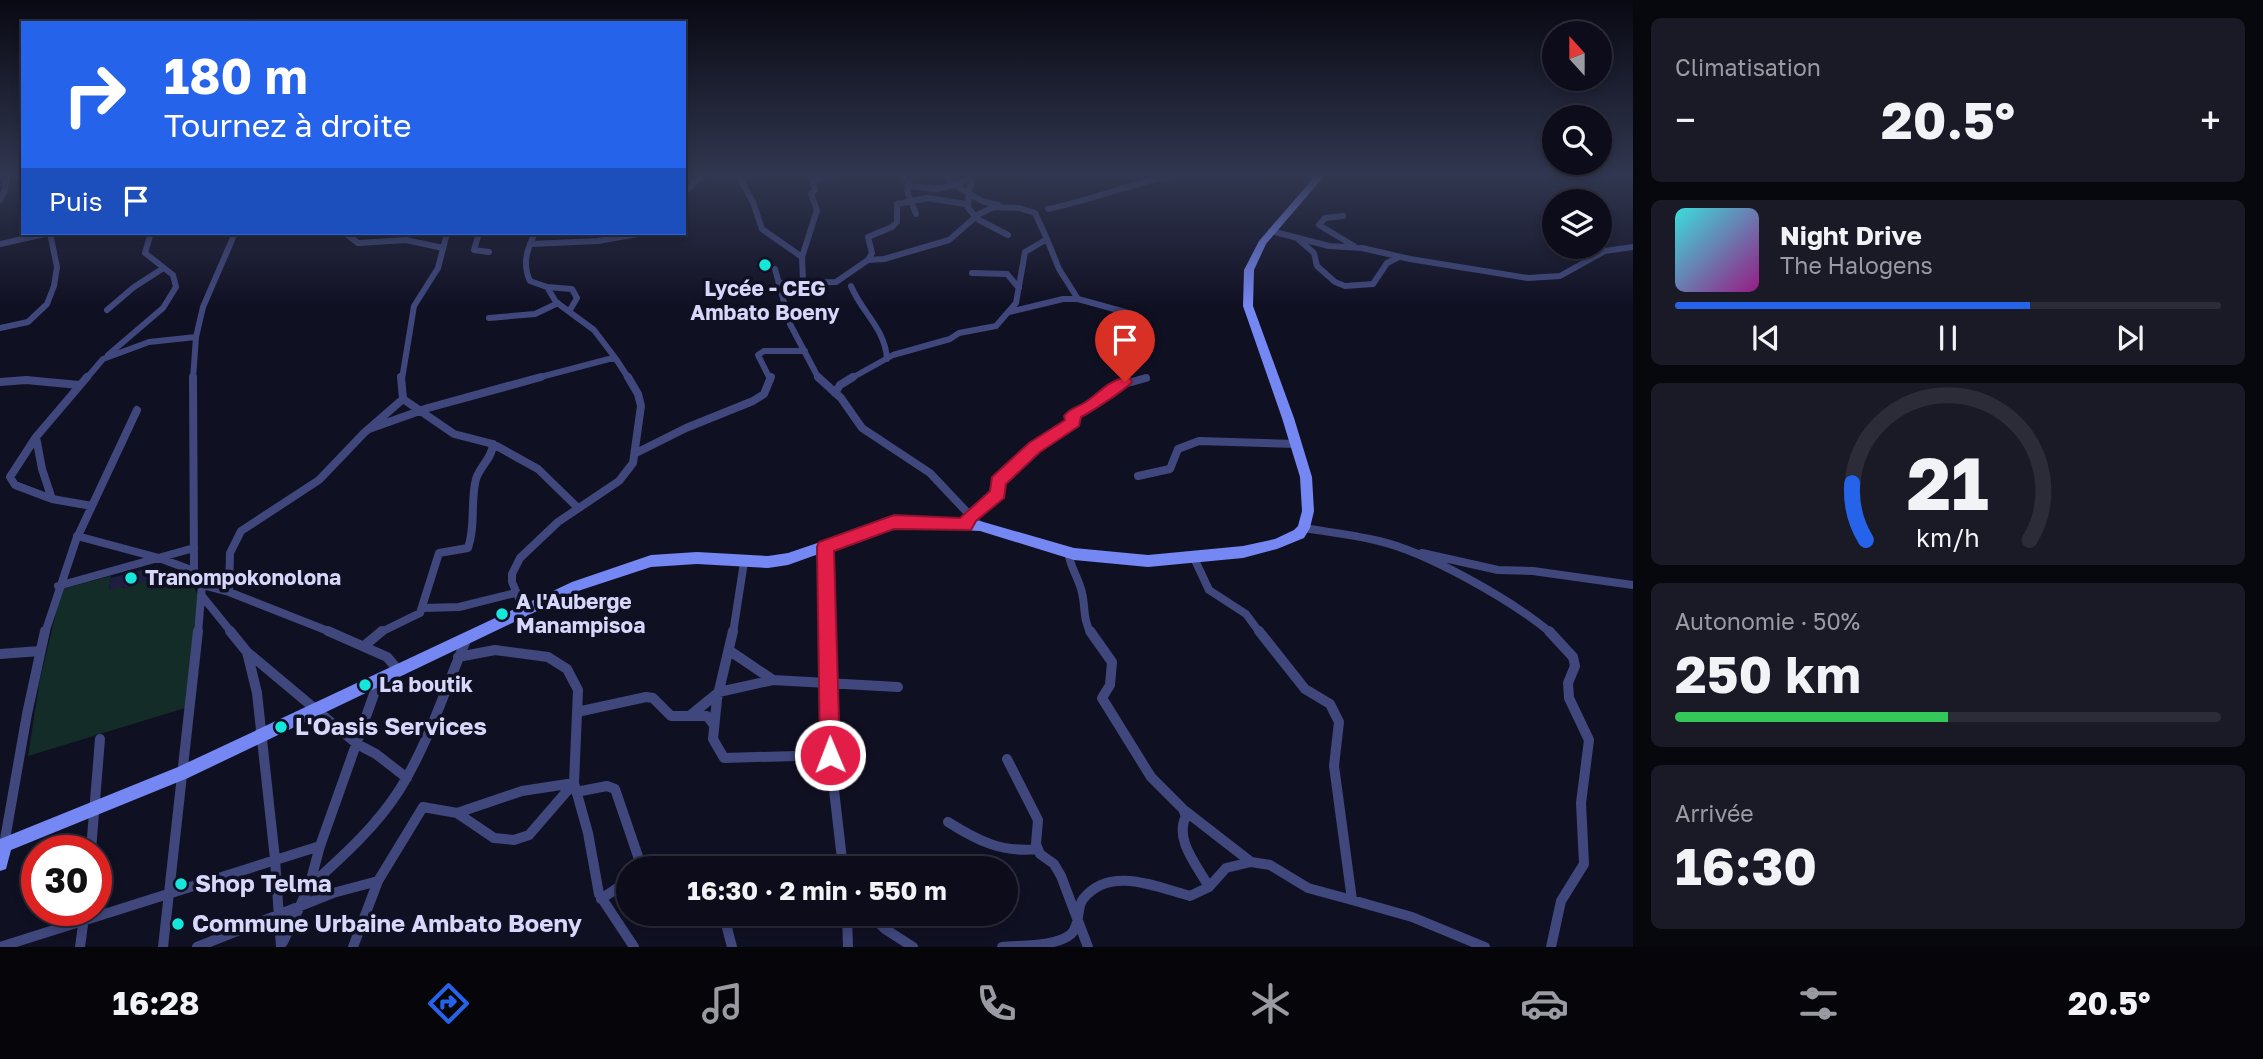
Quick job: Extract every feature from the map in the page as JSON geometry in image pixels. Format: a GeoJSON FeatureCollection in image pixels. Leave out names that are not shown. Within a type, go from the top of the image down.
{"type":"FeatureCollection","features":[{"type":"Feature","properties":{"kind":"street"},"geometry":{"type":"LineString","coordinates":[[758,218],[762,229],[802,257]]}},
{"type":"Feature","properties":{"kind":"street"},"geometry":{"type":"LineString","coordinates":[[803,282],[802,257],[814,218]]}},
{"type":"Feature","properties":{"kind":"street"},"geometry":{"type":"LineString","coordinates":[[832,283],[868,260],[872,253],[867,237],[892,227],[897,218]]}},
{"type":"Feature","properties":{"kind":"street"},"geometry":{"type":"LineString","coordinates":[[868,260],[884,259],[949,240],[974,218]]}},
{"type":"Feature","properties":{"kind":"street"},"geometry":{"type":"LineString","coordinates":[[974,218],[1009,235]]}},
{"type":"Feature","properties":{"kind":"street"},"geometry":{"type":"LineString","coordinates":[[2,846],[183,773],[524,610],[610,573],[651,561],[697,558],[744,562],[788,559],[894,522],[972,522],[1068,552],[1148,561],[1194,558],[1262,548],[1299,534],[1304,528],[1308,512],[1306,477],[1248,306],[1248,270],[1262,243],[1282,218]]}},
{"type":"Feature","properties":{"kind":"street"},"geometry":{"type":"LineString","coordinates":[[1325,218],[1319,225],[1356,247]]}},
{"type":"Feature","properties":{"kind":"street"},"geometry":{"type":"LineString","coordinates":[[1040,220],[1059,269],[1078,299]]}},
{"type":"Feature","properties":{"kind":"street"},"geometry":{"type":"LineString","coordinates":[[1271,231],[1336,246],[1356,247],[1498,274],[1549,278],[1560,276],[1605,251],[1633,247]]}},
{"type":"Feature","properties":{"kind":"street"},"geometry":{"type":"LineString","coordinates":[[0,244],[40,235]]}},
{"type":"Feature","properties":{"kind":"street"},"geometry":{"type":"LineString","coordinates":[[0,328],[29,322],[50,299],[55,287],[56,259],[49,235]]}},
{"type":"Feature","properties":{"kind":"street"},"geometry":{"type":"LineString","coordinates":[[92,506],[52,499],[15,485],[5,477],[103,359],[170,303],[177,290],[177,281],[145,253],[149,235]]}},
{"type":"Feature","properties":{"kind":"street"},"geometry":{"type":"LineString","coordinates":[[234,235],[207,298],[196,337],[193,379],[194,571],[202,590],[247,652],[357,744],[376,754],[407,778]]}},
{"type":"Feature","properties":{"kind":"street"},"geometry":{"type":"LineString","coordinates":[[348,235],[365,244],[422,237]]}},
{"type":"Feature","properties":{"kind":"street"},"geometry":{"type":"LineString","coordinates":[[403,399],[401,371],[414,306],[438,268],[448,235]]}},
{"type":"Feature","properties":{"kind":"street"},"geometry":{"type":"LineString","coordinates":[[478,235],[474,250],[489,252]]}},
{"type":"Feature","properties":{"kind":"street"},"geometry":{"type":"LineString","coordinates":[[534,235],[526,254],[527,276],[530,281],[547,288],[572,289],[577,298],[570,310]]}},
{"type":"Feature","properties":{"kind":"street"},"geometry":{"type":"LineString","coordinates":[[530,244],[598,241],[631,235]]}},
{"type":"Feature","properties":{"kind":"street"},"geometry":{"type":"LineString","coordinates":[[1297,238],[1314,253],[1313,257],[1322,271],[1346,286],[1373,285],[1387,263],[1399,257]]}},
{"type":"Feature","properties":{"kind":"street"},"geometry":{"type":"LineString","coordinates":[[835,393],[840,385],[887,359],[950,339],[959,333],[996,326],[1016,303],[1025,251],[1047,239]]}},
{"type":"Feature","properties":{"kind":"street"},"geometry":{"type":"LineString","coordinates":[[406,240],[443,248]]}},
{"type":"Feature","properties":{"kind":"street"},"geometry":{"type":"LineString","coordinates":[[1314,253],[1336,246]]}},
{"type":"Feature","properties":{"kind":"street"},"geometry":{"type":"LineString","coordinates":[[107,310],[134,287],[162,269]]}},
{"type":"Feature","properties":{"kind":"street"},"geometry":{"type":"LineString","coordinates":[[775,270],[790,324],[818,378],[835,393],[862,428],[930,473],[972,522]]}},
{"type":"Feature","properties":{"kind":"street"},"geometry":{"type":"LineString","coordinates":[[972,274],[1007,274],[1019,288]]}},
{"type":"Feature","properties":{"kind":"street"},"geometry":{"type":"LineString","coordinates":[[846,276],[856,302],[878,325],[885,340],[887,359]]}},
{"type":"Feature","properties":{"kind":"street"},"geometry":{"type":"LineString","coordinates":[[779,284],[803,282],[850,286]]}},
{"type":"Feature","properties":{"kind":"street"},"geometry":{"type":"LineString","coordinates":[[524,610],[515,593],[512,574],[520,558],[577,507],[619,481],[628,472],[636,453],[641,406],[638,394],[594,330],[558,303],[547,288]]}},
{"type":"Feature","properties":{"kind":"street"},"geometry":{"type":"LineString","coordinates":[[1009,312],[1063,299],[1078,299],[1136,315]]}},
{"type":"Feature","properties":{"kind":"street"},"geometry":{"type":"LineString","coordinates":[[489,318],[537,314],[549,311],[558,303]]}},
{"type":"Feature","properties":{"kind":"street"},"geometry":{"type":"LineString","coordinates":[[103,359],[149,342],[196,337]]}},
{"type":"Feature","properties":{"kind":"street"},"geometry":{"type":"LineString","coordinates":[[636,453],[764,394],[772,377],[758,355],[764,351],[805,351]]}},
{"type":"Feature","properties":{"kind":"street"},"geometry":{"type":"LineString","coordinates":[[369,429],[419,410],[616,359]]}},
{"type":"Feature","properties":{"kind":"street"},"geometry":{"type":"LineString","coordinates":[[972,522],[999,494],[997,481],[1034,447],[1073,422],[1072,416],[1091,406],[1113,387],[1146,378]]}},
{"type":"Feature","properties":{"kind":"street"},"geometry":{"type":"LineString","coordinates":[[0,382],[26,380],[79,385]]}},
{"type":"Feature","properties":{"kind":"street"},"geometry":{"type":"LineString","coordinates":[[403,399],[454,434],[493,444],[538,469],[577,507]]}},
{"type":"Feature","properties":{"kind":"street"},"geometry":{"type":"LineString","coordinates":[[229,592],[227,557],[233,541],[241,531],[312,485],[403,399]]}},
{"type":"Feature","properties":{"kind":"street"},"geometry":{"type":"LineString","coordinates":[[0,863],[40,651],[58,586],[77,536],[138,410]]}},
{"type":"Feature","properties":{"kind":"street"},"geometry":{"type":"LineString","coordinates":[[37,437],[42,469],[52,499]]}},
{"type":"Feature","properties":{"kind":"street"},"geometry":{"type":"LineString","coordinates":[[1138,476],[1170,469],[1178,449],[1199,442],[1296,444]]}},
{"type":"Feature","properties":{"kind":"street"},"geometry":{"type":"LineString","coordinates":[[364,646],[380,632],[420,612],[439,553],[468,548],[476,521],[473,492],[475,479],[478,469],[493,452],[493,444]]}},
{"type":"Feature","properties":{"kind":"street"},"geometry":{"type":"LineString","coordinates":[[1304,528],[1380,541],[1498,570],[1533,571],[1633,585]]}},
{"type":"Feature","properties":{"kind":"street"},"geometry":{"type":"LineString","coordinates":[[77,536],[159,558],[194,571]]}},
{"type":"Feature","properties":{"kind":"street"},"geometry":{"type":"LineString","coordinates":[[825,547],[830,755],[842,856]]}},
{"type":"Feature","properties":{"kind":"street"},"geometry":{"type":"LineString","coordinates":[[58,586],[194,548]]}},
{"type":"Feature","properties":{"kind":"street"},"geometry":{"type":"LineString","coordinates":[[1405,549],[1464,577],[1509,603],[1549,631],[1573,657],[1575,666],[1568,683],[1569,698],[1589,740],[1581,803],[1584,864],[1561,901],[1551,947]]}},
{"type":"Feature","properties":{"kind":"street"},"geometry":{"type":"LineString","coordinates":[[1068,552],[1071,571],[1081,588],[1086,625],[1112,662],[1110,685],[1102,698],[1151,777],[1183,809],[1251,862]]}},
{"type":"Feature","properties":{"kind":"street"},"geometry":{"type":"LineString","coordinates":[[1194,558],[1202,579],[1215,596],[1246,614],[1288,671],[1305,689],[1330,704],[1336,714],[1339,722],[1334,766],[1352,900]]}},
{"type":"Feature","properties":{"kind":"street"},"geometry":{"type":"LineString","coordinates":[[744,562],[730,651],[719,692],[713,739],[724,758],[830,755]]}},
{"type":"Feature","properties":{"kind":"street"},"geometry":{"type":"LineString","coordinates":[[202,590],[229,592],[364,646],[387,657],[399,671]]}},
{"type":"Feature","properties":{"kind":"street"},"geometry":{"type":"LineString","coordinates":[[163,947],[202,590]]}},
{"type":"Feature","properties":{"kind":"street"},"geometry":{"type":"LineString","coordinates":[[423,608],[459,607],[515,593]]}},
{"type":"Feature","properties":{"kind":"street"},"geometry":{"type":"LineString","coordinates":[[309,887],[337,862],[376,820],[407,778],[424,745],[467,638]]}},
{"type":"Feature","properties":{"kind":"street"},"geometry":{"type":"LineString","coordinates":[[458,657],[495,650],[548,657],[567,669],[578,690],[575,787],[601,898],[634,947]]}},
{"type":"Feature","properties":{"kind":"street"},"geometry":{"type":"LineString","coordinates":[[0,654],[40,651]]}},
{"type":"Feature","properties":{"kind":"street"},"geometry":{"type":"LineString","coordinates":[[730,651],[773,680]]}},
{"type":"Feature","properties":{"kind":"street"},"geometry":{"type":"LineString","coordinates":[[247,652],[257,692],[275,859],[281,947],[309,887],[320,846],[379,680]]}},
{"type":"Feature","properties":{"kind":"street"},"geometry":{"type":"LineString","coordinates":[[692,714],[719,692],[773,680],[898,687]]}},
{"type":"Feature","properties":{"kind":"street"},"geometry":{"type":"LineString","coordinates":[[577,712],[646,697],[653,698],[671,716],[707,716],[714,725]]}},
{"type":"Feature","properties":{"kind":"street"},"geometry":{"type":"LineString","coordinates":[[92,835],[100,739]]}},
{"type":"Feature","properties":{"kind":"street"},"geometry":{"type":"LineString","coordinates":[[1007,759],[1038,820],[1038,849],[1062,876],[1077,924],[1088,947]]}},
{"type":"Feature","properties":{"kind":"street"},"geometry":{"type":"LineString","coordinates":[[457,813],[523,791],[607,786],[615,789],[638,856]]}},
{"type":"Feature","properties":{"kind":"street"},"geometry":{"type":"LineString","coordinates":[[353,947],[378,881],[423,807],[457,813],[494,838],[514,840],[529,835],[575,787]]}},
{"type":"Feature","properties":{"kind":"street"},"geometry":{"type":"LineString","coordinates":[[1183,809],[1186,816],[1180,828],[1182,838],[1209,887]]}},
{"type":"Feature","properties":{"kind":"street"},"geometry":{"type":"LineString","coordinates":[[948,822],[1004,852],[1038,849]]}},
{"type":"Feature","properties":{"kind":"street"},"geometry":{"type":"LineString","coordinates":[[112,908],[320,846]]}},
{"type":"Feature","properties":{"kind":"street"},"geometry":{"type":"LineString","coordinates":[[1002,947],[1054,942],[1071,934],[1077,924],[1081,901],[1096,886],[1126,879],[1190,896],[1209,887],[1226,868],[1251,862],[1270,865],[1308,888],[1412,917],[1485,947]]}},
{"type":"Feature","properties":{"kind":"street"},"geometry":{"type":"LineString","coordinates":[[197,947],[332,893],[378,881]]}},
{"type":"Feature","properties":{"kind":"street"},"geometry":{"type":"LineString","coordinates":[[601,898],[616,889]]}},
{"type":"Feature","properties":{"kind":"street"},"geometry":{"type":"LineString","coordinates":[[0,947],[55,926]]}},
{"type":"Feature","properties":{"kind":"street"},"geometry":{"type":"LineString","coordinates":[[80,947],[83,926]]}},
{"type":"Feature","properties":{"kind":"street"},"geometry":{"type":"LineString","coordinates":[[727,926],[732,947]]}},
{"type":"Feature","properties":{"kind":"street"},"geometry":{"type":"LineString","coordinates":[[847,926],[848,947]]}},
{"type":"Feature","properties":{"kind":"street"},"geometry":{"type":"LineString","coordinates":[[883,926],[913,947]]}},
{"type":"Feature","properties":{"kind":"green space"},"geometry":{"type":"Polygon","coordinates":[[[187,575],[198,595],[185,708],[28,756],[40,679],[62,589],[111,576],[109,589],[123,586],[123,589],[152,578],[187,575]]]}},
{"type":"Feature","properties":{"kind":"building","name":"Tranompokonolona"},"geometry":{"type":"Polygon","coordinates":[[[153,567],[152,578],[123,589],[124,586],[109,590],[111,578],[153,567]]]}},
{"type":"Feature","properties":{"kind":"place","name":"Lycée - CEG Ambato Boeny"},"geometry":{"type":"Point","coordinates":[765,265]}},
{"type":"Feature","properties":{"kind":"place","name":"Tranompokonolona"},"geometry":{"type":"Point","coordinates":[131,578]}},
{"type":"Feature","properties":{"kind":"place","name":"A l'Auberge Manampisoa"},"geometry":{"type":"Point","coordinates":[502,614]}},
{"type":"Feature","properties":{"kind":"place","name":"La boutik"},"geometry":{"type":"Point","coordinates":[365,685]}},
{"type":"Feature","properties":{"kind":"place","name":"L'Oasis Services"},"geometry":{"type":"Point","coordinates":[281,727]}},
{"type":"Feature","properties":{"kind":"place","name":"Shop Telma"},"geometry":{"type":"Point","coordinates":[181,884]}},
{"type":"Feature","properties":{"kind":"place","name":"Commune Urbaine Ambato Boeny"},"geometry":{"type":"Point","coordinates":[178,924]}},
{"type":"Feature","properties":{"kind":"route"},"geometry":{"type":"LineString","coordinates":[[830,755],[825,547],[894,522],[965,525],[971,516],[999,494],[997,481],[1034,447],[1073,422],[1072,416],[1076,413],[1091,406],[1113,387],[1125,382]]}}]}
